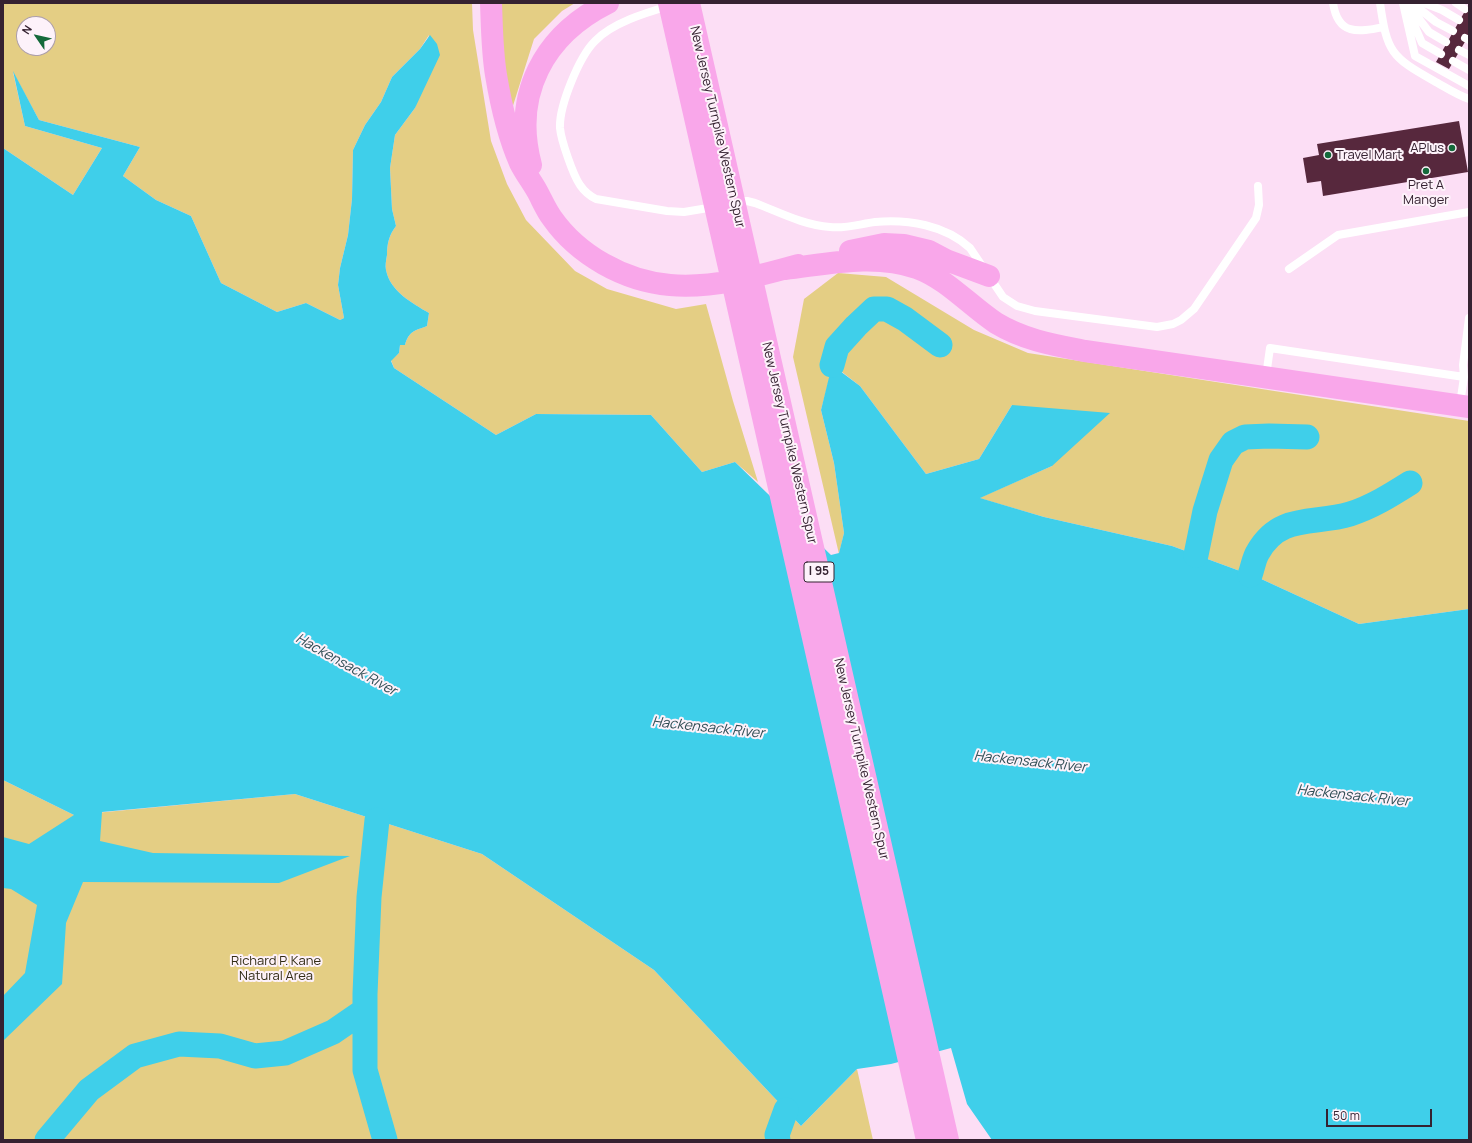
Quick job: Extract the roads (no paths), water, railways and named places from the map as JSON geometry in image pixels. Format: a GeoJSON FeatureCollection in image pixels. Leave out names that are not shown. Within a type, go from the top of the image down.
{"type":"FeatureCollection","features":[{"type":"Feature","properties":{"kind":"highway"},"geometry":{"type":"LineString","coordinates":[[538,193],[526,133],[528,105],[534,79],[544,58],[562,35],[584,17],[608,3]]}},
{"type":"Feature","properties":{"kind":"highway","name":"New Jersey Turnpike Western Spur"},"geometry":{"type":"LineString","coordinates":[[669,3],[927,1140]]}},
{"type":"Feature","properties":{"kind":"highway","name":"New Jersey Turnpike Western Spur"},"geometry":{"type":"LineString","coordinates":[[689,3],[948,1140]]}},
{"type":"Feature","properties":{"kind":"highway"},"geometry":{"type":"LineString","coordinates":[[491,5],[492,42],[496,75],[504,116],[514,149],[552,218],[579,247],[600,262],[639,279],[670,285],[698,285],[728,282],[785,269],[861,248],[894,244],[930,251],[946,260],[989,276]]}},
{"type":"Feature","properties":{"kind":"highway"},"geometry":{"type":"LineString","coordinates":[[785,269],[852,261],[876,260],[897,263],[916,268],[934,276],[997,323],[1016,334],[1038,342],[1085,351],[1464,406]]}},
{"type":"Feature","properties":{"kind":"lane"},"geometry":{"type":"LineString","coordinates":[[679,3],[640,15],[615,27],[595,41],[578,65],[564,105],[560,127],[561,135],[574,176],[579,185],[590,196],[602,201],[684,212],[747,201],[762,205],[799,221],[830,228],[889,221],[918,223],[950,235],[965,243],[970,248],[1003,297],[1017,306],[1035,312],[1149,327],[1165,327],[1181,320],[1194,309],[1253,223],[1256,218],[1259,204],[1258,186]]}},
{"type":"Feature","properties":{"kind":"lane"},"geometry":{"type":"LineString","coordinates":[[1333,3],[1339,20],[1349,29],[1363,31],[1384,27]]}},
{"type":"Feature","properties":{"kind":"lane"},"geometry":{"type":"LineString","coordinates":[[1380,3],[1384,27],[1391,49],[1401,61],[1469,100]]}},
{"type":"Feature","properties":{"kind":"lane"},"geometry":{"type":"LineString","coordinates":[[1405,3],[1429,32],[1446,42]]}},
{"type":"Feature","properties":{"kind":"lane"},"geometry":{"type":"LineString","coordinates":[[1405,3],[1422,43],[1441,54]]}},
{"type":"Feature","properties":{"kind":"lane"},"geometry":{"type":"LineString","coordinates":[[1405,3],[1415,56],[1469,86]]}},
{"type":"Feature","properties":{"kind":"lane"},"geometry":{"type":"LineString","coordinates":[[1412,3],[1436,22],[1453,31]]}},
{"type":"Feature","properties":{"kind":"lane"},"geometry":{"type":"LineString","coordinates":[[1424,3],[1442,10],[1459,20]]}},
{"type":"Feature","properties":{"kind":"lane"},"geometry":{"type":"LineString","coordinates":[[1456,3],[1466,9]]}},
{"type":"Feature","properties":{"kind":"lane"},"geometry":{"type":"LineString","coordinates":[[1459,50],[1469,55]]}},
{"type":"Feature","properties":{"kind":"lane"},"geometry":{"type":"LineString","coordinates":[[1453,61],[1469,70]]}},
{"type":"Feature","properties":{"kind":"lane"},"geometry":{"type":"LineString","coordinates":[[1290,269],[1338,234],[1469,212]]}},
{"type":"Feature","properties":{"kind":"lane"},"geometry":{"type":"LineString","coordinates":[[1464,406],[1463,365],[1469,318]]}},
{"type":"Feature","properties":{"kind":"lane"},"geometry":{"type":"LineString","coordinates":[[1266,377],[1270,348],[1464,377]]}},
{"type":"Feature","properties":{"kind":"water","name":"Hackensack River"},"geometry":{"type":"Polygon","coordinates":[[[430,35],[437,44],[440,55],[415,108],[395,135],[390,168],[392,209],[396,226],[387,247],[386,261],[386,270],[392,284],[409,301],[429,313],[427,326],[410,334],[405,345],[400,345],[399,353],[391,361],[394,368],[496,435],[536,414],[651,415],[702,472],[735,462],[831,555],[839,553],[844,533],[834,463],[821,410],[832,365],[860,386],[926,474],[979,459],[1012,405],[1110,413],[1052,466],[980,498],[1044,517],[1172,546],[1259,578],[1359,624],[1469,609],[1469,1140],[992,1140],[967,1104],[951,1048],[891,1064],[857,1069],[801,1126],[654,970],[482,854],[295,794],[102,812],[100,841],[153,853],[350,856],[279,883],[83,882],[66,923],[62,984],[3,1041],[3,996],[25,973],[37,905],[11,889],[3,888],[3,837],[29,844],[74,815],[3,780],[3,148],[73,195],[102,148],[25,126],[13,71],[39,120],[140,147],[123,176],[156,200],[191,216],[221,283],[277,312],[306,303],[340,320],[344,318],[338,285],[340,268],[348,235],[352,199],[353,150],[365,125],[381,102],[392,77],[420,49],[430,35]]]}},
{"type":"Feature","properties":{"kind":"waterway"},"geometry":{"type":"LineString","coordinates":[[832,365],[837,347],[874,309],[887,309],[905,319],[940,345]]}},
{"type":"Feature","properties":{"kind":"waterway"},"geometry":{"type":"LineString","coordinates":[[1196,555],[1205,511],[1221,460],[1233,443],[1245,437],[1307,437]]}},
{"type":"Feature","properties":{"kind":"waterway"},"geometry":{"type":"LineString","coordinates":[[1250,575],[1258,552],[1267,540],[1277,531],[1299,522],[1350,514],[1366,508],[1410,483]]}},
{"type":"Feature","properties":{"kind":"waterway"},"geometry":{"type":"LineString","coordinates":[[377,820],[369,897],[365,994],[365,1070],[385,1140]]}},
{"type":"Feature","properties":{"kind":"waterway"},"geometry":{"type":"LineString","coordinates":[[47,1140],[89,1090],[135,1056],[179,1044],[220,1046],[255,1056],[285,1053],[333,1032],[365,1010]]}},
{"type":"Feature","properties":{"kind":"waterway"},"geometry":{"type":"LineString","coordinates":[[778,1140],[777,1135],[786,1110]]}},
{"type":"Feature","properties":{"kind":"place","name":"APlus"},"geometry":{"type":"Point","coordinates":[1452,148]}},
{"type":"Feature","properties":{"kind":"place","name":"Travel Mart"},"geometry":{"type":"Point","coordinates":[1328,155]}},
{"type":"Feature","properties":{"kind":"place","name":"Pret A Manger"},"geometry":{"type":"Point","coordinates":[1426,171]}},
{"type":"Feature","properties":{"kind":"park label","name":"Richard P. Kane Natural Area"},"geometry":{"type":"Point","coordinates":[276,968]}}]}
